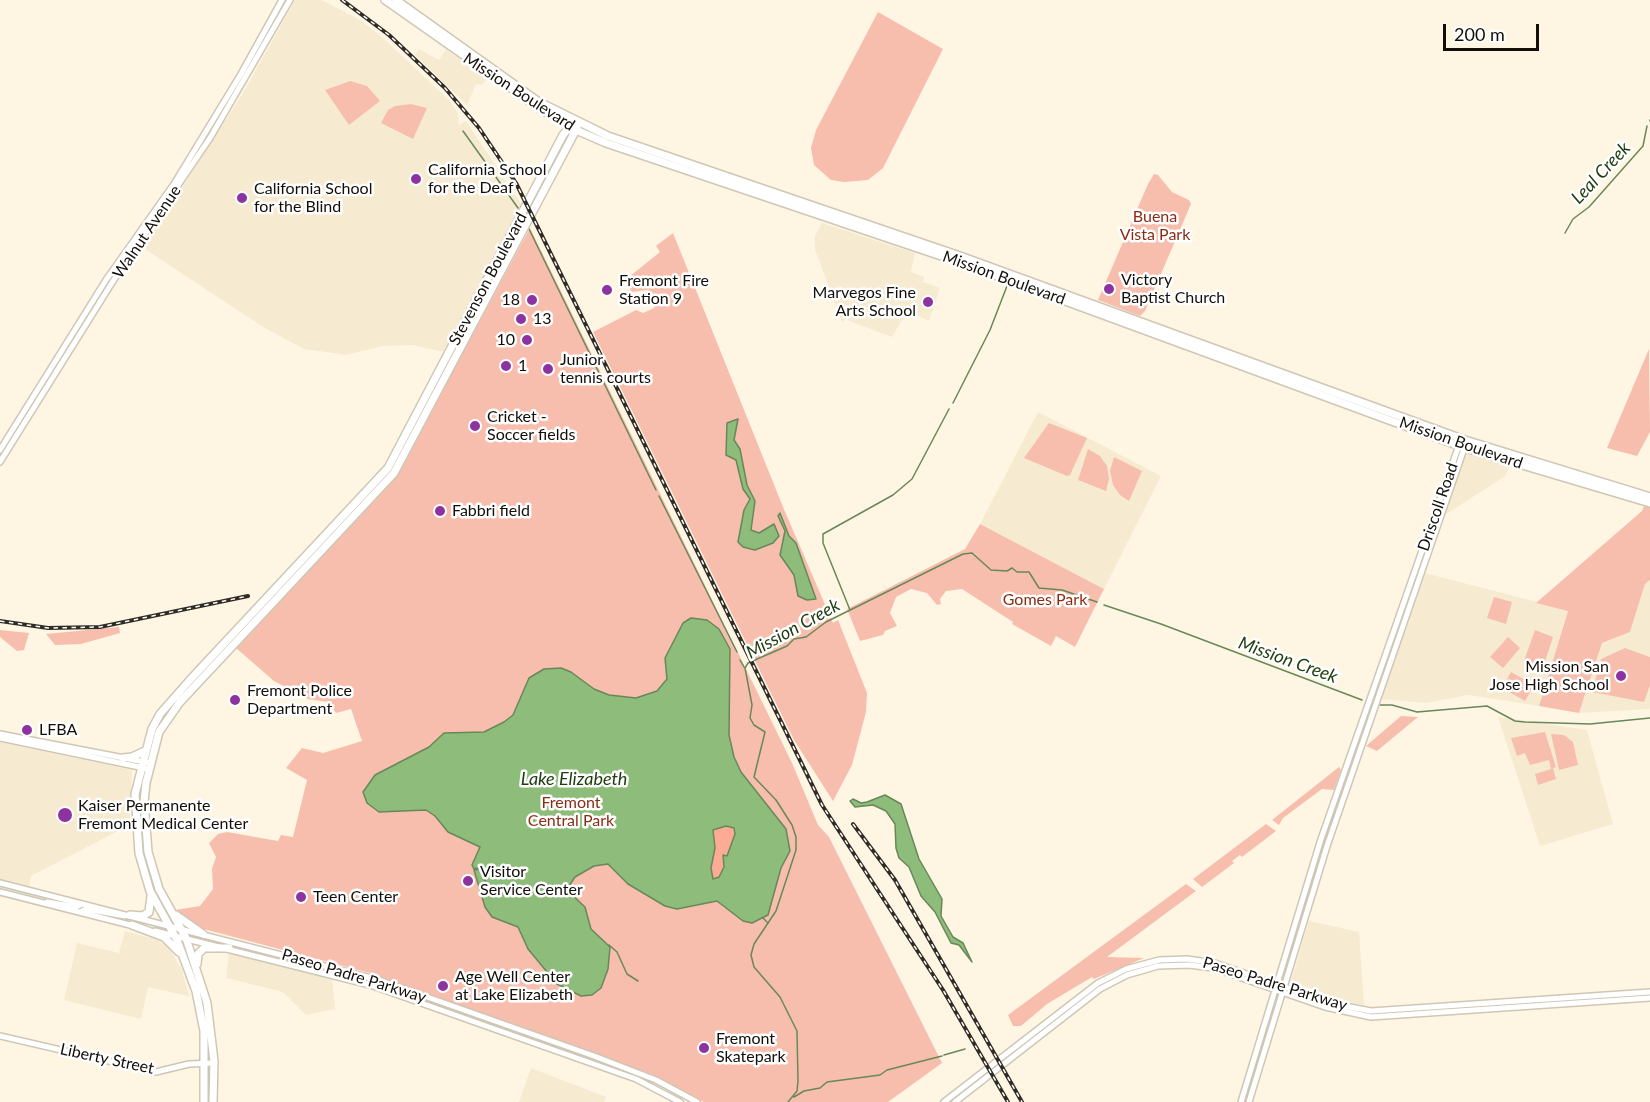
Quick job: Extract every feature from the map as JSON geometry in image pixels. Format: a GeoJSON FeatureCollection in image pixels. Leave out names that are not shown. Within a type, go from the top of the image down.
{"type":"FeatureCollection","features":[{"type":"Feature","properties":{"kind":"main road","name":"Walnut Avenue"},"geometry":{"type":"LineString","coordinates":[[0,450],[106,280],[175,182],[241,74],[282,0]]}},
{"type":"Feature","properties":{"kind":"main road","name":"Walnut Avenue"},"geometry":{"type":"LineString","coordinates":[[0,462],[115,278],[210,138],[290,0]]}},
{"type":"Feature","properties":{"kind":"main road","name":"Mission Boulevard"},"geometry":{"type":"LineString","coordinates":[[385,0],[568,126]]}},
{"type":"Feature","properties":{"kind":"main road","name":"Mission Boulevard"},"geometry":{"type":"LineString","coordinates":[[396,0],[577,127],[960,256],[1152,324],[1465,445],[1650,503]]}},
{"type":"Feature","properties":{"kind":"main road"},"geometry":{"type":"LineString","coordinates":[[568,126],[577,127]]}},
{"type":"Feature","properties":{"kind":"main road","name":"Stevenson Boulevard"},"geometry":{"type":"LineString","coordinates":[[213,1102],[214,1063],[207,1003],[193,968],[150,891],[139,853],[135,804],[138,776],[152,729],[168,704],[388,468],[568,126]]}},
{"type":"Feature","properties":{"kind":"main road","name":"Stevenson Boulevard"},"geometry":{"type":"LineString","coordinates":[[204,1102],[205,1064],[200,1008],[193,968],[186,938],[159,889],[148,852],[144,802],[149,766],[159,732],[178,705],[394,473],[577,127]]}},
{"type":"Feature","properties":{"kind":"main road"},"geometry":{"type":"LineString","coordinates":[[530,199],[547,175],[553,172],[551,165],[561,145],[563,135]]}},
{"type":"Feature","properties":{"kind":"main road","name":"Mission Boulevard"},"geometry":{"type":"LineString","coordinates":[[1465,445],[1650,497]]}},
{"type":"Feature","properties":{"kind":"main road","name":"Driscoll Road"},"geometry":{"type":"LineString","coordinates":[[1241,1102],[1272,1000],[1284,974],[1359,749],[1465,445]]}},
{"type":"Feature","properties":{"kind":"main road","name":"Driscoll Road"},"geometry":{"type":"LineString","coordinates":[[1284,974],[1337,793],[1465,445]]}},
{"type":"Feature","properties":{"kind":"main road"},"geometry":{"type":"LineString","coordinates":[[0,734],[123,761],[138,776]]}},
{"type":"Feature","properties":{"kind":"main road"},"geometry":{"type":"LineString","coordinates":[[0,738],[149,766]]}},
{"type":"Feature","properties":{"kind":"main road"},"geometry":{"type":"LineString","coordinates":[[123,761],[145,751]]}},
{"type":"Feature","properties":{"kind":"main road","name":"Paseo Padre Parkway"},"geometry":{"type":"LineString","coordinates":[[0,883],[379,980],[603,1059],[656,1080],[697,1102]]}},
{"type":"Feature","properties":{"kind":"main road"},"geometry":{"type":"LineString","coordinates":[[80,912],[87,909],[119,917],[143,916],[149,912],[152,905],[150,891]]}},
{"type":"Feature","properties":{"kind":"main road","name":"Paseo Padre Parkway"},"geometry":{"type":"LineString","coordinates":[[0,892],[229,948],[383,990],[636,1079],[680,1102]]}},
{"type":"Feature","properties":{"kind":"main road"},"geometry":{"type":"LineString","coordinates":[[45,903],[50,901],[76,907],[82,904]]}},
{"type":"Feature","properties":{"kind":"main road"},"geometry":{"type":"LineString","coordinates":[[170,909],[185,923],[203,934]]}},
{"type":"Feature","properties":{"kind":"main road"},"geometry":{"type":"LineString","coordinates":[[132,925],[171,942],[193,968]]}},
{"type":"Feature","properties":{"kind":"main road"},"geometry":{"type":"LineString","coordinates":[[193,968],[198,954],[204,948],[229,948]]}},
{"type":"Feature","properties":{"kind":"main road","name":"Paseo Padre Parkway"},"geometry":{"type":"LineString","coordinates":[[944,1102],[1092,987],[1116,973],[1149,962],[1183,959],[1215,963],[1296,994],[1371,1011],[1650,992]]}},
{"type":"Feature","properties":{"kind":"main road","name":"Paseo Padre Parkway"},"geometry":{"type":"LineString","coordinates":[[955,1102],[1095,992],[1131,973],[1175,964],[1217,969],[1263,982]]}},
{"type":"Feature","properties":{"kind":"main road"},"geometry":{"type":"LineString","coordinates":[[1095,992],[1116,973]]}},
{"type":"Feature","properties":{"kind":"main road"},"geometry":{"type":"LineString","coordinates":[[1272,1000],[1263,982],[1284,974],[1296,994],[1278,1004]]}},
{"type":"Feature","properties":{"kind":"main road","name":"Driscoll Road"},"geometry":{"type":"LineString","coordinates":[[1249,1102],[1278,1004],[1279,988]]}},
{"type":"Feature","properties":{"kind":"main road","name":"Paseo Padre Parkway"},"geometry":{"type":"LineString","coordinates":[[1296,994],[1325,1007],[1371,1017],[1650,998]]}},
{"type":"Feature","properties":{"kind":"main road","name":"Liberty Street"},"geometry":{"type":"LineString","coordinates":[[0,1036],[141,1071],[156,1072],[189,1064],[214,1063]]}},
{"type":"Feature","properties":{"kind":"shaded area","name":"California School for the Deaf"},"geometry":{"type":"Polygon","coordinates":[[[295,0],[322,0],[360,20],[382,37],[449,100],[458,113],[459,125],[466,121],[522,205],[443,352],[413,345],[382,346],[346,355],[304,349],[263,327],[145,249],[148,240],[243,93],[295,0]]]}},
{"type":"Feature","properties":{"kind":"shaded area"},"geometry":{"type":"Polygon","coordinates":[[[419,49],[439,60],[446,49],[487,79],[482,85],[476,84],[467,105],[415,55],[419,49]]]}},
{"type":"Feature","properties":{"kind":"shaded area"},"geometry":{"type":"Polygon","coordinates":[[[822,223],[915,253],[911,272],[924,277],[923,282],[940,288],[929,321],[917,315],[902,320],[892,337],[849,321],[848,318],[842,322],[815,250],[815,236],[822,223]]]}},
{"type":"Feature","properties":{"kind":"shaded area"},"geometry":{"type":"Polygon","coordinates":[[[1038,412],[1161,476],[1104,589],[980,524],[1038,412]]]}},
{"type":"Feature","properties":{"kind":"shaded area"},"geometry":{"type":"Polygon","coordinates":[[[1465,448],[1513,461],[1505,476],[1442,517],[1465,448]]]}},
{"type":"Feature","properties":{"kind":"shaded area"},"geometry":{"type":"Polygon","coordinates":[[[1425,573],[1568,610],[1539,706],[1469,695],[1426,703],[1381,699],[1385,689],[1382,684],[1425,573]]]}},
{"type":"Feature","properties":{"kind":"shaded area","name":"Mission San Jose High School"},"geometry":{"type":"Polygon","coordinates":[[[1650,580],[1650,709],[1579,713],[1602,643],[1630,632],[1645,584],[1650,580]]]}},
{"type":"Feature","properties":{"kind":"shaded area"},"geometry":{"type":"Polygon","coordinates":[[[1498,717],[1587,730],[1613,824],[1540,846],[1498,717]]]}},
{"type":"Feature","properties":{"kind":"shaded area","name":"Kaiser Permanente Fremont Medical Center"},"geometry":{"type":"Polygon","coordinates":[[[0,742],[132,770],[130,819],[124,828],[31,876],[29,886],[0,879],[0,742]]]}},
{"type":"Feature","properties":{"kind":"shaded area"},"geometry":{"type":"Polygon","coordinates":[[[726,826],[734,828],[735,834],[727,856],[722,857],[724,867],[719,877],[714,879],[711,868],[714,851],[713,830],[726,826]]]}},
{"type":"Feature","properties":{"kind":"shaded area"},"geometry":{"type":"Polygon","coordinates":[[[1309,921],[1359,932],[1364,1005],[1349,1003],[1291,981],[1309,921]]]}},
{"type":"Feature","properties":{"kind":"shaded area"},"geometry":{"type":"Polygon","coordinates":[[[125,931],[158,940],[169,948],[182,970],[189,996],[148,987],[141,1019],[64,1000],[77,943],[119,953],[125,931]]]}},
{"type":"Feature","properties":{"kind":"shaded area"},"geometry":{"type":"Polygon","coordinates":[[[229,953],[332,977],[335,1009],[306,1015],[283,992],[226,978],[229,953]]]}},
{"type":"Feature","properties":{"kind":"shaded area"},"geometry":{"type":"Polygon","coordinates":[[[531,1068],[606,1097],[604,1102],[519,1102],[531,1068]]]}},
{"type":"Feature","properties":{"kind":"green space"},"geometry":{"type":"Polygon","coordinates":[[[878,12],[943,49],[883,168],[868,180],[844,182],[831,180],[814,165],[811,148],[816,130],[878,12]]]}},
{"type":"Feature","properties":{"kind":"green space"},"geometry":{"type":"Polygon","coordinates":[[[350,81],[367,86],[380,101],[349,125],[325,90],[350,81]]]}},
{"type":"Feature","properties":{"kind":"green space"},"geometry":{"type":"Polygon","coordinates":[[[411,104],[427,108],[413,139],[381,123],[388,110],[395,106],[411,104]]]}},
{"type":"Feature","properties":{"kind":"green space","name":"Buena Vista Park"},"geometry":{"type":"Polygon","coordinates":[[[1154,174],[1158,175],[1172,192],[1189,200],[1191,204],[1145,311],[1140,316],[1098,300],[1154,174]]]}},
{"type":"Feature","properties":{"kind":"green space","name":"Fremont Central Park"},"geometry":{"type":"Polygon","coordinates":[[[530,228],[792,763],[818,825],[829,837],[942,1063],[888,1102],[704,1102],[651,1075],[370,973],[196,927],[175,910],[200,906],[213,889],[212,869],[216,857],[209,843],[218,834],[227,832],[278,841],[281,835],[293,837],[307,780],[286,768],[302,748],[323,753],[362,741],[351,709],[336,713],[328,702],[308,699],[274,681],[236,648],[399,470],[530,228]]]}},
{"type":"Feature","properties":{"kind":"green space"},"geometry":{"type":"Polygon","coordinates":[[[673,233],[783,507],[833,623],[838,620],[867,693],[866,712],[852,765],[833,801],[794,740],[593,332],[636,310],[643,313],[654,308],[657,299],[654,294],[647,290],[632,292],[624,281],[660,252],[656,246],[673,233]]]}},
{"type":"Feature","properties":{"kind":"green space"},"geometry":{"type":"Polygon","coordinates":[[[1649,349],[1650,432],[1637,456],[1607,448],[1649,349]]]}},
{"type":"Feature","properties":{"kind":"green space"},"geometry":{"type":"Polygon","coordinates":[[[1049,423],[1087,438],[1070,475],[1067,476],[1024,458],[1049,423]]]}},
{"type":"Feature","properties":{"kind":"green space"},"geometry":{"type":"Polygon","coordinates":[[[1088,449],[1100,456],[1107,466],[1109,479],[1106,491],[1078,480],[1088,449]]]}},
{"type":"Feature","properties":{"kind":"green space"},"geometry":{"type":"Polygon","coordinates":[[[1114,457],[1142,471],[1129,501],[1120,495],[1113,485],[1110,471],[1114,457]]]}},
{"type":"Feature","properties":{"kind":"green space"},"geometry":{"type":"Polygon","coordinates":[[[1644,506],[1650,507],[1650,580],[1645,584],[1630,632],[1602,643],[1579,713],[1539,706],[1568,611],[1536,603],[1642,511],[1644,506]]]}},
{"type":"Feature","properties":{"kind":"green space","name":"Gomes Park"},"geometry":{"type":"Polygon","coordinates":[[[980,524],[1104,589],[1075,647],[1056,636],[1051,646],[1012,624],[1013,622],[962,589],[946,591],[940,599],[941,604],[937,605],[927,593],[911,589],[896,597],[890,613],[897,626],[885,631],[883,635],[860,641],[847,609],[965,549],[980,524]]]}},
{"type":"Feature","properties":{"kind":"green space"},"geometry":{"type":"Polygon","coordinates":[[[1494,597],[1512,602],[1506,624],[1487,618],[1494,597]]]}},
{"type":"Feature","properties":{"kind":"green space"},"geometry":{"type":"Polygon","coordinates":[[[119,627],[120,633],[81,644],[55,645],[46,634],[119,627]]]}},
{"type":"Feature","properties":{"kind":"green space"},"geometry":{"type":"Polygon","coordinates":[[[0,630],[29,633],[24,650],[17,651],[0,637],[0,630]]]}},
{"type":"Feature","properties":{"kind":"green space"},"geometry":{"type":"Polygon","coordinates":[[[1535,630],[1553,637],[1543,668],[1524,661],[1535,630]]]}},
{"type":"Feature","properties":{"kind":"green space"},"geometry":{"type":"Polygon","coordinates":[[[1508,637],[1520,648],[1503,668],[1490,657],[1508,637]]]}},
{"type":"Feature","properties":{"kind":"green space"},"geometry":{"type":"Polygon","coordinates":[[[1625,648],[1650,657],[1650,685],[1644,702],[1592,692],[1601,659],[1625,648]]]}},
{"type":"Feature","properties":{"kind":"green space"},"geometry":{"type":"Polygon","coordinates":[[[1511,672],[1534,685],[1525,701],[1502,688],[1511,672]]]}},
{"type":"Feature","properties":{"kind":"green space"},"geometry":{"type":"Polygon","coordinates":[[[1401,716],[1418,717],[1377,751],[1366,746],[1401,716]]]}},
{"type":"Feature","properties":{"kind":"green space"},"geometry":{"type":"Polygon","coordinates":[[[1545,732],[1556,767],[1553,768],[1556,779],[1538,785],[1535,774],[1551,769],[1549,760],[1530,765],[1525,753],[1517,756],[1511,738],[1545,732]]]}},
{"type":"Feature","properties":{"kind":"green space"},"geometry":{"type":"Polygon","coordinates":[[[1551,734],[1564,735],[1573,742],[1578,765],[1559,770],[1551,734]]]}},
{"type":"Feature","properties":{"kind":"green space"},"geometry":{"type":"Polygon","coordinates":[[[1339,767],[1341,770],[1334,790],[1322,789],[1283,818],[1279,825],[1272,820],[1339,767]]]}},
{"type":"Feature","properties":{"kind":"green space"},"geometry":{"type":"Polygon","coordinates":[[[1266,824],[1276,831],[1242,857],[1240,855],[1232,861],[1234,863],[1202,887],[1193,879],[1266,824]]]}},
{"type":"Feature","properties":{"kind":"green space"},"geometry":{"type":"Polygon","coordinates":[[[1186,884],[1196,891],[1107,957],[1144,958],[1094,979],[1092,977],[1047,1004],[1021,1026],[1013,1026],[1008,1015],[1186,884]]]}},
{"type":"Feature","properties":{"kind":"water"},"geometry":{"type":"Polygon","coordinates":[[[738,419],[734,440],[740,449],[747,485],[755,501],[751,530],[759,533],[774,524],[779,536],[773,543],[755,550],[743,547],[738,542],[744,510],[750,499],[743,489],[736,460],[726,455],[727,423],[738,419]]]}},
{"type":"Feature","properties":{"kind":"water"},"geometry":{"type":"Polygon","coordinates":[[[780,513],[789,536],[796,543],[816,599],[807,600],[798,596],[794,575],[780,555],[785,531],[778,516],[780,513]]]}},
{"type":"Feature","properties":{"kind":"water","name":"Lake Elizabeth"},"geometry":{"type":"Polygon","coordinates":[[[691,618],[707,620],[719,629],[730,649],[729,735],[734,757],[741,772],[786,829],[790,851],[781,868],[768,915],[752,923],[743,921],[717,901],[677,909],[665,906],[628,884],[608,864],[594,866],[575,877],[569,886],[569,892],[585,907],[591,929],[610,947],[608,969],[601,988],[592,995],[581,996],[557,984],[528,949],[518,927],[492,917],[485,907],[474,870],[480,869],[490,895],[481,867],[474,869],[472,865],[480,847],[448,832],[435,816],[426,810],[379,812],[367,803],[363,792],[375,775],[429,747],[444,733],[484,732],[504,722],[513,715],[529,678],[544,669],[561,668],[571,672],[594,689],[609,695],[636,698],[657,691],[667,679],[665,658],[683,623],[691,618]],[[726,826],[713,830],[715,848],[711,868],[713,879],[719,877],[724,867],[723,855],[727,856],[735,834],[734,828],[726,826]]]}},
{"type":"Feature","properties":{"kind":"water"},"geometry":{"type":"Polygon","coordinates":[[[885,795],[901,804],[919,859],[942,899],[941,916],[953,937],[963,943],[972,962],[959,945],[951,943],[935,912],[921,896],[909,867],[899,858],[896,848],[895,824],[886,811],[873,805],[855,807],[850,801],[853,799],[861,803],[867,802],[885,795]]]}},
{"type":"Feature","properties":{"kind":"waterway","name":"Leal Creek"},"geometry":{"type":"LineString","coordinates":[[1565,233],[1573,219],[1589,207],[1643,146],[1647,126]]}},
{"type":"Feature","properties":{"kind":"waterway"},"geometry":{"type":"LineString","coordinates":[[463,131],[518,208]]}},
{"type":"Feature","properties":{"kind":"waterway"},"geometry":{"type":"LineString","coordinates":[[529,229],[656,490]]}},
{"type":"Feature","properties":{"kind":"waterway"},"geometry":{"type":"LineString","coordinates":[[953,403],[990,330],[1007,286]]}},
{"type":"Feature","properties":{"kind":"waterway"},"geometry":{"type":"LineString","coordinates":[[850,610],[823,543],[823,534],[893,495],[912,479],[949,409]]}},
{"type":"Feature","properties":{"kind":"waterway"},"geometry":{"type":"LineString","coordinates":[[659,496],[737,652]]}},
{"type":"Feature","properties":{"kind":"waterway","name":"Mission Creek"},"geometry":{"type":"LineString","coordinates":[[788,1102],[797,1091],[797,1031],[780,997],[754,967],[751,955],[754,944],[776,911],[796,850],[796,837],[792,825],[776,800],[754,777],[765,732],[754,725],[750,718],[752,705],[745,668],[748,663],[787,646],[794,639],[806,637],[826,622],[963,554],[972,553],[991,570],[1007,571],[1012,568],[1017,572],[1029,572],[1039,588],[1062,590],[1097,602]]}},
{"type":"Feature","properties":{"kind":"waterway","name":"Mission Creek"},"geometry":{"type":"LineString","coordinates":[[1104,605],[1161,624],[1362,700]]}},
{"type":"Feature","properties":{"kind":"waterway"},"geometry":{"type":"LineString","coordinates":[[740,660],[744,667]]}},
{"type":"Feature","properties":{"kind":"waterway","name":"Mission Creek"},"geometry":{"type":"LineString","coordinates":[[1380,705],[1392,705],[1417,712],[1487,706],[1515,721],[1525,722],[1590,724],[1650,718]]}},
{"type":"Feature","properties":{"kind":"waterway"},"geometry":{"type":"LineString","coordinates":[[763,918],[767,922]]}},
{"type":"Feature","properties":{"kind":"waterway"},"geometry":{"type":"LineString","coordinates":[[609,945],[617,952],[627,974],[638,981]]}},
{"type":"Feature","properties":{"kind":"waterway"},"geometry":{"type":"LineString","coordinates":[[944,1055],[965,1049]]}},
{"type":"Feature","properties":{"kind":"waterway"},"geometry":{"type":"LineString","coordinates":[[794,1097],[804,1091],[820,1088],[827,1082],[880,1075],[887,1070],[942,1056]]}},
{"type":"Feature","properties":{"kind":"railway"},"geometry":{"type":"LineString","coordinates":[[342,0],[389,35],[445,88],[479,128],[516,183],[822,805],[943,990],[1008,1102]]}},
{"type":"Feature","properties":{"kind":"railway"},"geometry":{"type":"LineString","coordinates":[[0,621],[48,628],[100,627],[248,596]]}},
{"type":"Feature","properties":{"kind":"railway"},"geometry":{"type":"LineString","coordinates":[[853,824],[895,880],[1022,1102]]}},
{"type":"Feature","properties":{"kind":"place","name":"California School for the Deaf"},"geometry":{"type":"Point","coordinates":[416,179]}},
{"type":"Feature","properties":{"kind":"place","name":"California School for the Blind"},"geometry":{"type":"Point","coordinates":[242,198]}},
{"type":"Feature","properties":{"kind":"place","name":"Victory Baptist Church"},"geometry":{"type":"Point","coordinates":[1109,289]}},
{"type":"Feature","properties":{"kind":"place","name":"Fremont Fire Station 9"},"geometry":{"type":"Point","coordinates":[607,290]}},
{"type":"Feature","properties":{"kind":"place","name":"18"},"geometry":{"type":"Point","coordinates":[532,300]}},
{"type":"Feature","properties":{"kind":"place","name":"Marvegos Fine Arts School"},"geometry":{"type":"Point","coordinates":[928,302]}},
{"type":"Feature","properties":{"kind":"place","name":"13"},"geometry":{"type":"Point","coordinates":[521,319]}},
{"type":"Feature","properties":{"kind":"place","name":"10"},"geometry":{"type":"Point","coordinates":[527,340]}},
{"type":"Feature","properties":{"kind":"place","name":"1"},"geometry":{"type":"Point","coordinates":[506,366]}},
{"type":"Feature","properties":{"kind":"place","name":"Junior tennis courts"},"geometry":{"type":"Point","coordinates":[548,369]}},
{"type":"Feature","properties":{"kind":"place","name":"Cricket - Soccer fields"},"geometry":{"type":"Point","coordinates":[475,426]}},
{"type":"Feature","properties":{"kind":"place","name":"Fabbri field"},"geometry":{"type":"Point","coordinates":[440,511]}},
{"type":"Feature","properties":{"kind":"place","name":"Mission San Jose High School"},"geometry":{"type":"Point","coordinates":[1621,676]}},
{"type":"Feature","properties":{"kind":"place","name":"Fremont Police Department"},"geometry":{"type":"Point","coordinates":[235,700]}},
{"type":"Feature","properties":{"kind":"place","name":"LFBA"},"geometry":{"type":"Point","coordinates":[27,730]}},
{"type":"Feature","properties":{"kind":"place","name":"Kaiser Permanente Fremont Medical Center"},"geometry":{"type":"Point","coordinates":[65,815]}},
{"type":"Feature","properties":{"kind":"place","name":"Visitor Service Center"},"geometry":{"type":"Point","coordinates":[468,881]}},
{"type":"Feature","properties":{"kind":"place","name":"Teen Center"},"geometry":{"type":"Point","coordinates":[301,897]}},
{"type":"Feature","properties":{"kind":"place","name":"Age Well Center at Lake Elizabeth"},"geometry":{"type":"Point","coordinates":[443,986]}},
{"type":"Feature","properties":{"kind":"place","name":"Fremont Skatepark"},"geometry":{"type":"Point","coordinates":[704,1048]}}]}
